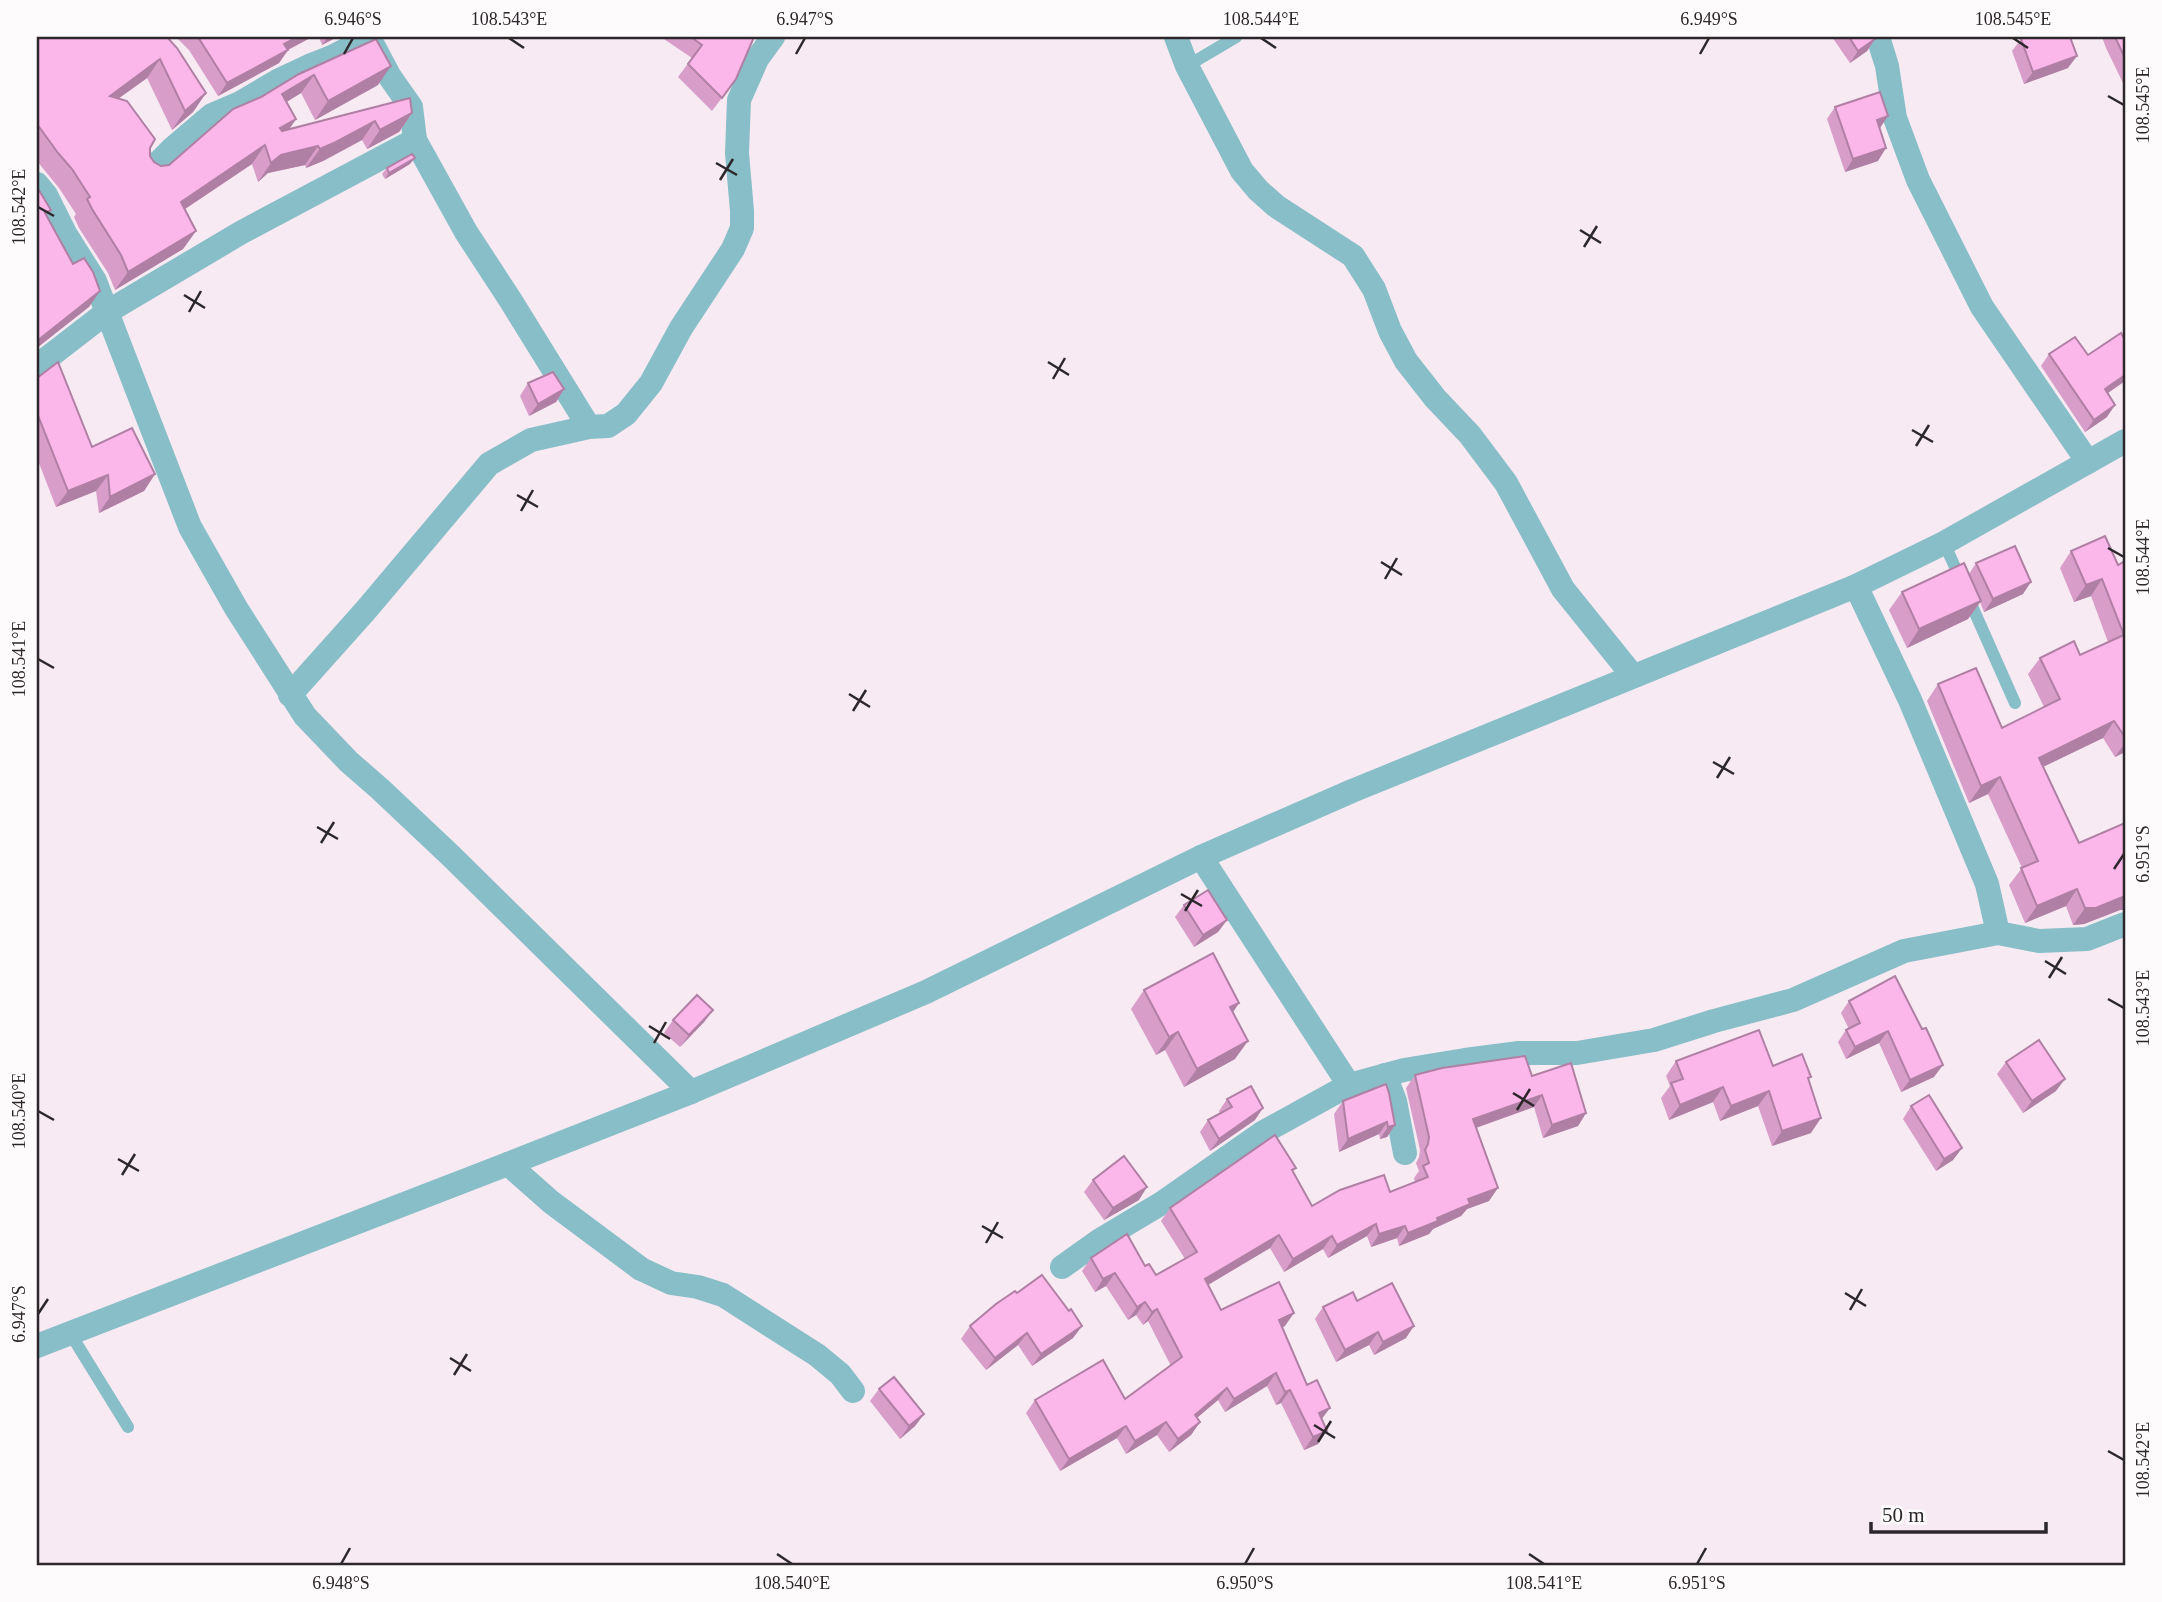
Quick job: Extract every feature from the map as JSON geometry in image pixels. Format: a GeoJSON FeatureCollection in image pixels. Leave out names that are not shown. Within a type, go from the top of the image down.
{"type":"FeatureCollection","features":[{"type":"Feature","properties":{"kind":"street"},"geometry":{"type":"LineString","coordinates":[[151,170],[212,114],[240,103],[279,80],[332,57],[368,37],[390,77],[411,107],[415,140],[466,232],[589,427]]}},
{"type":"Feature","properties":{"kind":"street"},"geometry":{"type":"LineString","coordinates":[[290,695],[366,610],[489,464],[531,440],[589,427],[608,426],[626,414],[651,383],[681,328],[733,248],[742,228],[743,211],[737,153],[739,100],[757,59],[774,37]]}},
{"type":"Feature","properties":{"kind":"street"},"geometry":{"type":"LineString","coordinates":[[1176,37],[1187,66],[1242,171],[1276,206],[1353,256],[1374,289],[1390,331],[1406,361],[1435,398],[1471,435],[1506,483],[1563,589],[1633,676]]}},
{"type":"Feature","properties":{"kind":"street"},"geometry":{"type":"LineString","coordinates":[[1878,37],[1887,66],[1895,118],[1918,180],[1982,307],[2088,462]]}},
{"type":"Feature","properties":{"kind":"street"},"geometry":{"type":"LineString","coordinates":[[198,92],[212,114]]}},
{"type":"Feature","properties":{"kind":"street"},"geometry":{"type":"LineString","coordinates":[[37,366],[107,312],[242,232],[415,140]]}},
{"type":"Feature","properties":{"kind":"street"},"geometry":{"type":"LineString","coordinates":[[37,184],[95,281],[190,527],[236,608],[305,716],[349,762],[440,846],[691,1092]]}},
{"type":"Feature","properties":{"kind":"street"},"geometry":{"type":"LineString","coordinates":[[37,1346],[691,1092],[926,992],[1201,858],[1364,786],[1856,586],[1944,542],[2125,441]]}},
{"type":"Feature","properties":{"kind":"street"},"geometry":{"type":"LineString","coordinates":[[1856,586],[1910,700],[1987,884],[1998,933]]}},
{"type":"Feature","properties":{"kind":"street"},"geometry":{"type":"LineString","coordinates":[[1201,858],[1349,1085]]}},
{"type":"Feature","properties":{"kind":"street"},"geometry":{"type":"LineString","coordinates":[[1062,1267],[1100,1240],[1162,1203],[1262,1133],[1349,1085],[1404,1070],[1519,1053],[1577,1053],[1654,1040],[1793,1000],[1904,951],[1998,933],[2039,941],[2087,939],[2125,924]]}},
{"type":"Feature","properties":{"kind":"street"},"geometry":{"type":"LineString","coordinates":[[1385,1075],[1395,1101],[1405,1153]]}},
{"type":"Feature","properties":{"kind":"street"},"geometry":{"type":"LineString","coordinates":[[508,1164],[551,1202],[641,1269],[671,1283],[698,1287],[723,1295],[817,1355],[840,1374],[853,1391]]}},
{"type":"Feature","properties":{"kind":"lane"},"geometry":{"type":"LineString","coordinates":[[1187,66],[1236,37]]}},
{"type":"Feature","properties":{"kind":"lane"},"geometry":{"type":"LineString","coordinates":[[1944,542],[2015,703]]}},
{"type":"Feature","properties":{"kind":"lane"},"geometry":{"type":"LineString","coordinates":[[70,1333],[128,1427]]}},
{"type":"Feature","properties":{"kind":"building"},"geometry":{"type":"Polygon","coordinates":[[[37,37],[167,37],[206,93],[185,111],[160,59],[110,96],[127,101],[155,139],[150,148],[150,156],[161,166],[169,165],[233,109],[261,97],[299,74],[376,39],[391,66],[328,101],[314,75],[282,94],[296,119],[280,128],[282,131],[410,98],[412,113],[380,130],[375,121],[320,149],[318,146],[281,155],[271,163],[265,145],[181,202],[196,231],[128,272],[121,255],[92,209],[87,199],[90,197],[37,124],[37,37]]]}},
{"type":"Feature","properties":{"kind":"building"},"geometry":{"type":"Polygon","coordinates":[[[198,37],[297,37],[284,44],[288,50],[227,83],[198,37]]]}},
{"type":"Feature","properties":{"kind":"building"},"geometry":{"type":"Polygon","coordinates":[[[691,37],[754,37],[736,79],[722,98],[688,64],[702,45],[691,37]]]}},
{"type":"Feature","properties":{"kind":"building"},"geometry":{"type":"Polygon","coordinates":[[[1849,37],[1875,37],[1875,39],[1858,51],[1849,37]]]}},
{"type":"Feature","properties":{"kind":"building"},"geometry":{"type":"Polygon","coordinates":[[[2070,37],[2077,56],[2033,72],[2021,39],[2070,37]]]}},
{"type":"Feature","properties":{"kind":"building"},"geometry":{"type":"Polygon","coordinates":[[[2115,37],[2125,37],[2125,58],[2115,37]]]}},
{"type":"Feature","properties":{"kind":"building"},"geometry":{"type":"Polygon","coordinates":[[[1880,92],[1888,116],[1877,120],[1886,148],[1853,159],[1835,107],[1880,92]]]}},
{"type":"Feature","properties":{"kind":"building"},"geometry":{"type":"Polygon","coordinates":[[[412,154],[415,158],[389,173],[387,168],[412,154]]]}},
{"type":"Feature","properties":{"kind":"building"},"geometry":{"type":"Polygon","coordinates":[[[37,187],[51,210],[45,213],[73,264],[84,258],[100,291],[37,341],[37,187]]]}},
{"type":"Feature","properties":{"kind":"building"},"geometry":{"type":"Polygon","coordinates":[[[2121,333],[2125,340],[2125,375],[2105,389],[2115,405],[2094,420],[2049,354],[2075,337],[2088,355],[2121,333]]]}},
{"type":"Feature","properties":{"kind":"building"},"geometry":{"type":"Polygon","coordinates":[[[58,362],[92,447],[132,428],[155,474],[110,497],[108,475],[68,491],[37,413],[37,378],[58,362]]]}},
{"type":"Feature","properties":{"kind":"building"},"geometry":{"type":"Polygon","coordinates":[[[553,372],[564,389],[538,404],[528,383],[553,372]]]}},
{"type":"Feature","properties":{"kind":"building"},"geometry":{"type":"Polygon","coordinates":[[[2105,536],[2118,565],[2125,561],[2125,737],[2114,721],[2039,758],[2079,843],[2125,823],[2125,896],[2096,908],[2085,908],[2077,889],[2037,906],[2021,868],[2038,861],[2000,777],[1981,786],[1938,684],[1976,668],[2002,728],[2060,699],[2040,658],[2074,641],[2080,655],[2124,635],[2102,579],[2086,585],[2071,551],[2105,536]]]}},
{"type":"Feature","properties":{"kind":"building"},"geometry":{"type":"Polygon","coordinates":[[[2015,546],[2031,582],[1993,599],[1976,563],[2015,546]]]}},
{"type":"Feature","properties":{"kind":"building"},"geometry":{"type":"Polygon","coordinates":[[[1964,563],[1981,601],[1919,629],[1902,592],[1964,563]]]}},
{"type":"Feature","properties":{"kind":"building"},"geometry":{"type":"Polygon","coordinates":[[[1208,890],[1227,920],[1203,935],[1184,905],[1208,890]]]}},
{"type":"Feature","properties":{"kind":"building"},"geometry":{"type":"Polygon","coordinates":[[[1213,953],[1239,1003],[1230,1007],[1248,1041],[1197,1069],[1178,1032],[1169,1037],[1144,990],[1213,953]]]}},
{"type":"Feature","properties":{"kind":"building"},"geometry":{"type":"Polygon","coordinates":[[[1895,976],[1922,1029],[1926,1028],[1943,1065],[1910,1080],[1888,1031],[1855,1047],[1846,1030],[1860,1023],[1849,1001],[1895,976]]]}},
{"type":"Feature","properties":{"kind":"building"},"geometry":{"type":"Polygon","coordinates":[[[697,995],[713,1010],[689,1035],[673,1020],[697,995]]]}},
{"type":"Feature","properties":{"kind":"building"},"geometry":{"type":"Polygon","coordinates":[[[1759,1030],[1773,1066],[1802,1054],[1821,1118],[1782,1131],[1769,1091],[1731,1106],[1723,1087],[1680,1105],[1671,1083],[1683,1079],[1676,1061],[1759,1030]]]}},
{"type":"Feature","properties":{"kind":"building"},"geometry":{"type":"Polygon","coordinates":[[[2039,1040],[2065,1079],[2032,1101],[2006,1062],[2039,1040]]]}},
{"type":"Feature","properties":{"kind":"building"},"geometry":{"type":"Polygon","coordinates":[[[1525,1056],[1532,1076],[1571,1063],[1586,1113],[1552,1125],[1542,1095],[1473,1119],[1498,1188],[1468,1199],[1470,1204],[1408,1233],[1405,1226],[1379,1234],[1376,1224],[1337,1245],[1332,1236],[1293,1259],[1279,1235],[1205,1279],[1221,1310],[1279,1282],[1294,1313],[1279,1320],[1307,1385],[1317,1380],[1330,1408],[1319,1413],[1327,1431],[1313,1437],[1290,1390],[1285,1392],[1276,1373],[1234,1399],[1227,1388],[1195,1415],[1200,1422],[1178,1439],[1166,1422],[1135,1441],[1126,1426],[1069,1459],[1035,1400],[1103,1360],[1125,1399],[1182,1357],[1157,1309],[1152,1312],[1145,1302],[1137,1307],[1115,1273],[1103,1279],[1091,1258],[1127,1234],[1145,1266],[1149,1264],[1156,1275],[1197,1252],[1170,1208],[1275,1135],[1296,1168],[1292,1170],[1312,1206],[1340,1190],[1384,1175],[1390,1192],[1428,1177],[1423,1166],[1429,1163],[1425,1150],[1429,1137],[1415,1075],[1442,1068],[1525,1056]]]}},
{"type":"Feature","properties":{"kind":"building"},"geometry":{"type":"Polygon","coordinates":[[[1386,1084],[1395,1125],[1388,1127],[1387,1122],[1348,1139],[1343,1101],[1386,1084]]]}},
{"type":"Feature","properties":{"kind":"building"},"geometry":{"type":"Polygon","coordinates":[[[1251,1086],[1263,1108],[1219,1139],[1208,1120],[1232,1107],[1227,1099],[1251,1086]]]}},
{"type":"Feature","properties":{"kind":"building"},"geometry":{"type":"Polygon","coordinates":[[[1929,1095],[1962,1148],[1944,1159],[1911,1106],[1929,1095]]]}},
{"type":"Feature","properties":{"kind":"building"},"geometry":{"type":"Polygon","coordinates":[[[1124,1156],[1147,1187],[1113,1208],[1093,1180],[1124,1156]]]}},
{"type":"Feature","properties":{"kind":"building"},"geometry":{"type":"Polygon","coordinates":[[[1042,1275],[1082,1326],[1041,1354],[1027,1333],[995,1358],[970,1326],[996,1304],[1042,1275]]]}},
{"type":"Feature","properties":{"kind":"building"},"geometry":{"type":"Polygon","coordinates":[[[1392,1283],[1414,1326],[1383,1342],[1378,1332],[1345,1350],[1323,1307],[1353,1292],[1357,1301],[1392,1283]]]}},
{"type":"Feature","properties":{"kind":"building"},"geometry":{"type":"Polygon","coordinates":[[[894,1377],[924,1414],[909,1426],[879,1389],[894,1377]]]}}]}
